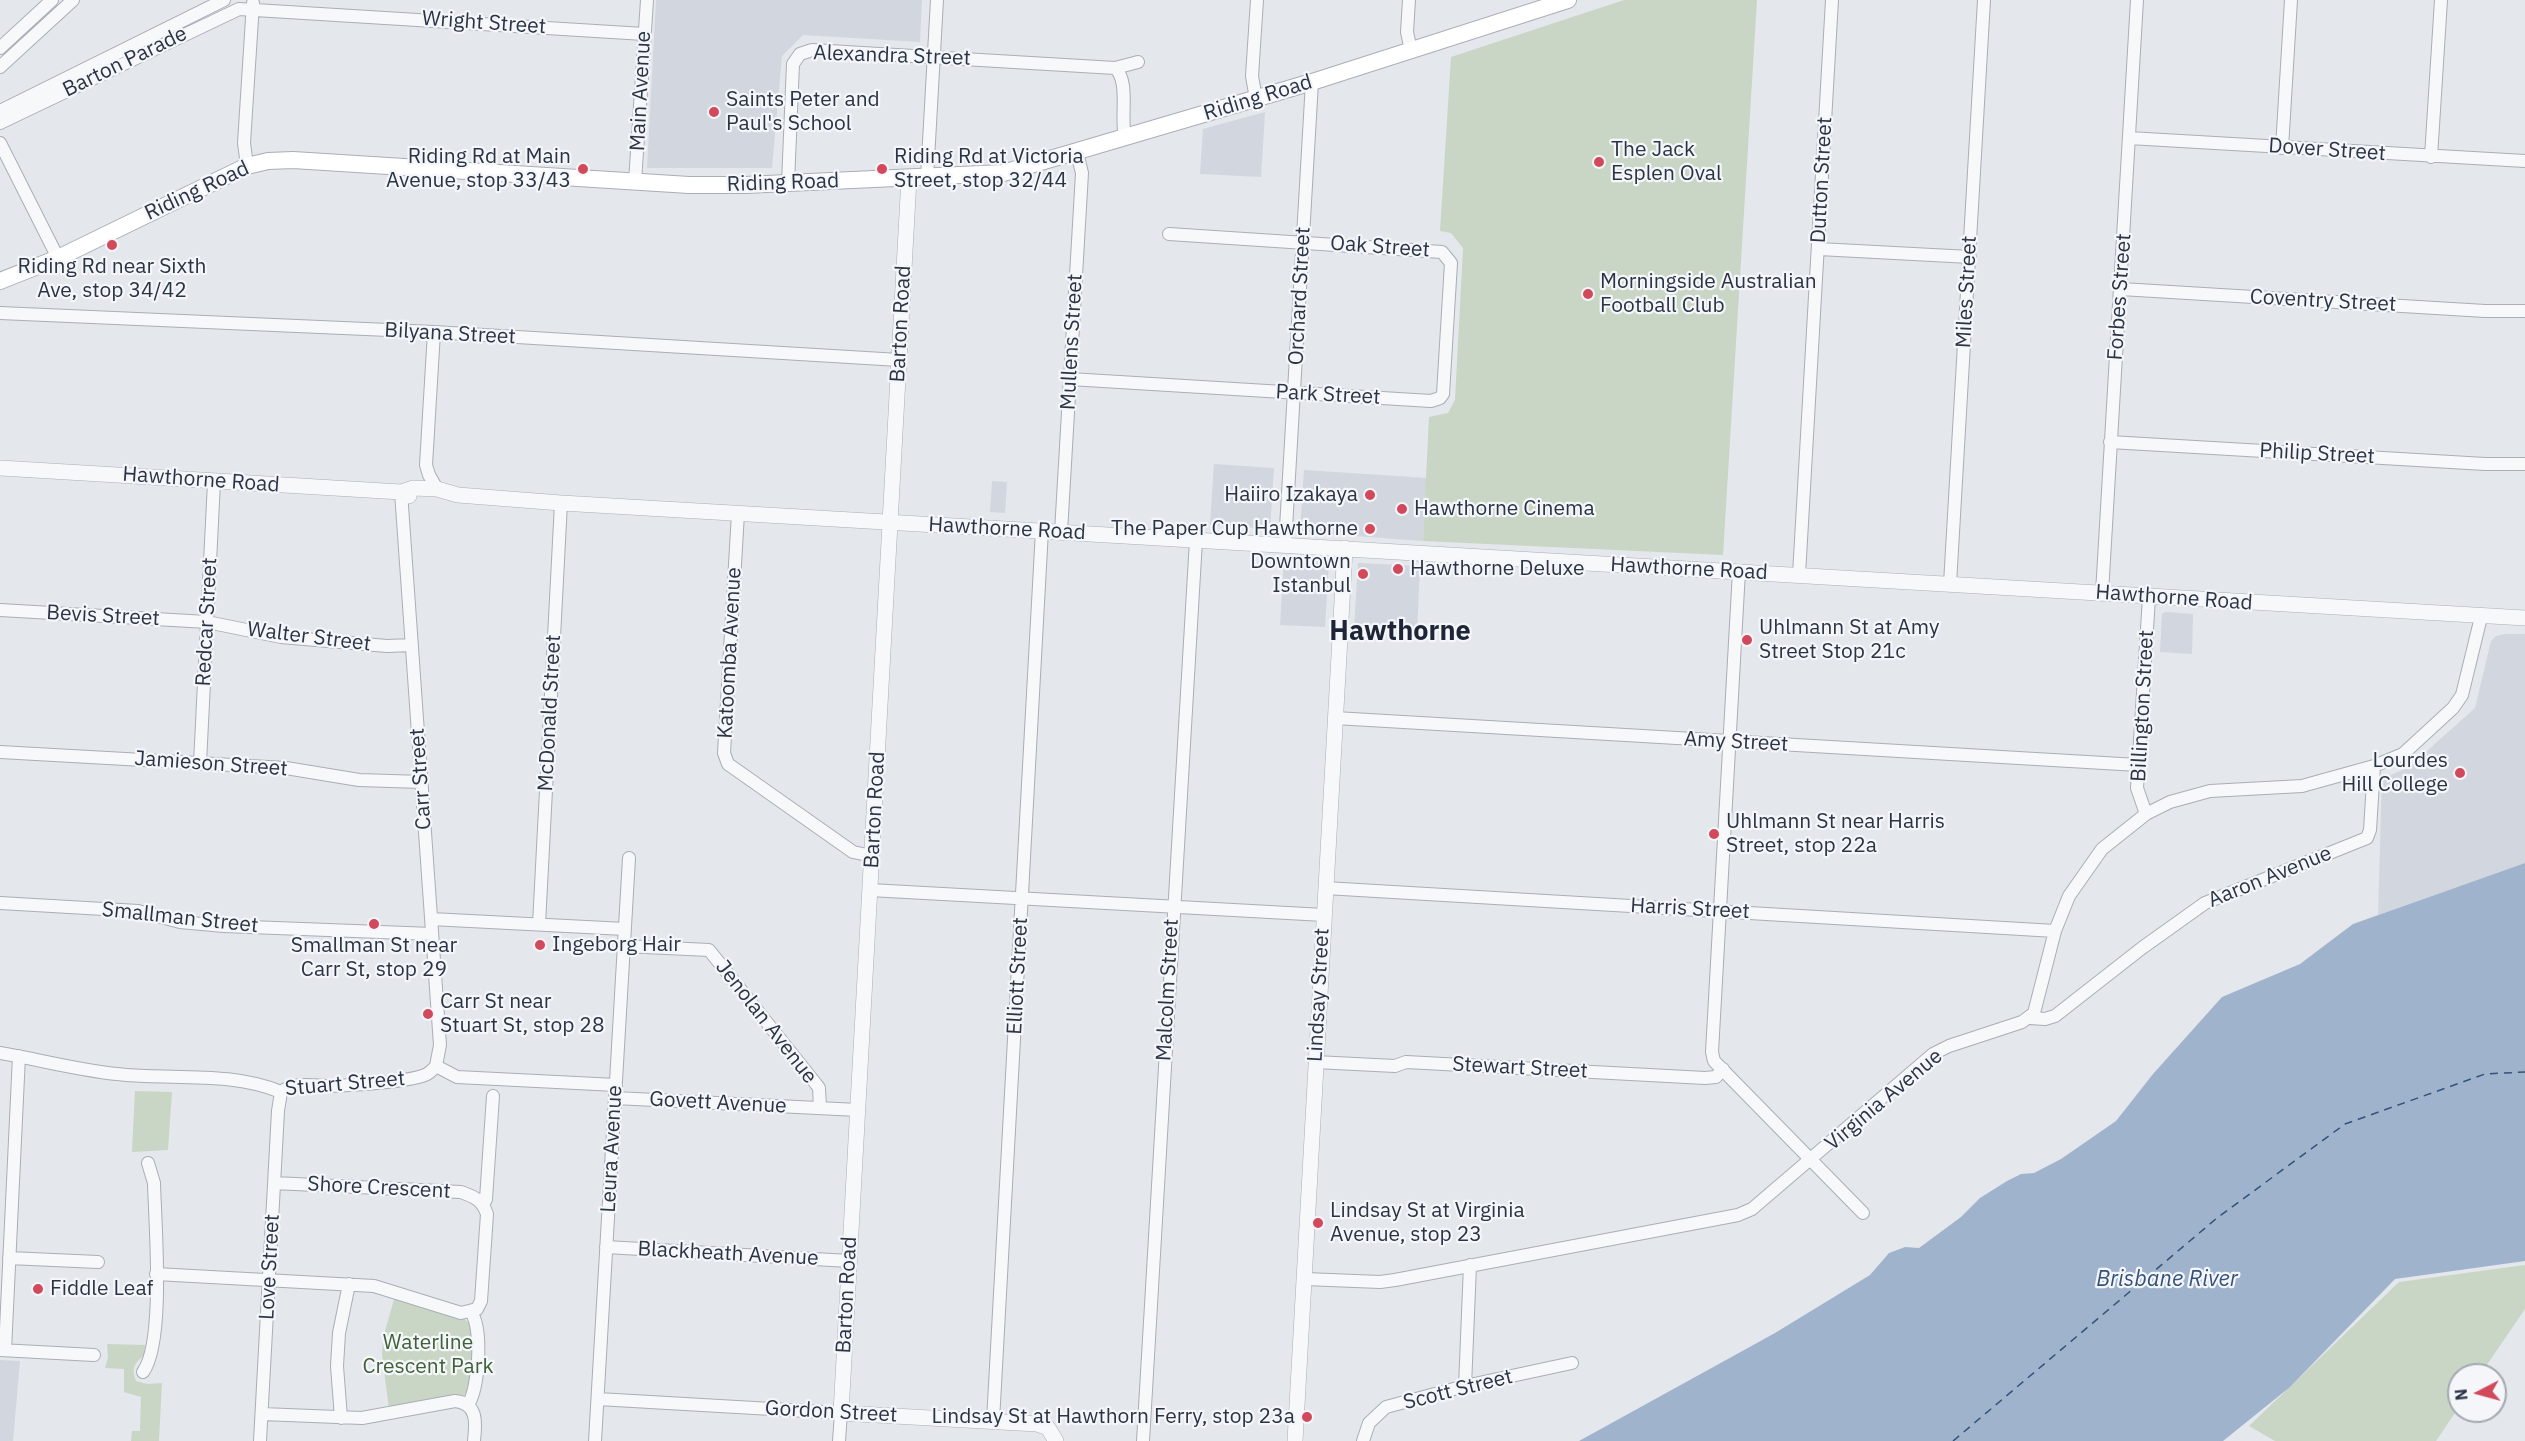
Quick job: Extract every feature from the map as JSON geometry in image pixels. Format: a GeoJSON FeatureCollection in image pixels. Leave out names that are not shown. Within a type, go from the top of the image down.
{"type":"FeatureCollection","features":[{"type":"Feature","properties":{"kind":"main road","name":"Riding Road"},"geometry":{"type":"LineString","coordinates":[[0,281],[58,258],[247,166],[268,161],[293,160],[689,185],[1003,173],[1312,82],[1567,0]]}},
{"type":"Feature","properties":{"kind":"street"},"geometry":{"type":"LineString","coordinates":[[0,48],[52,0]]}},
{"type":"Feature","properties":{"kind":"street"},"geometry":{"type":"LineString","coordinates":[[0,67],[73,0]]}},
{"type":"Feature","properties":{"kind":"street","name":"Barton Parade"},"geometry":{"type":"LineString","coordinates":[[0,111],[224,0]]}},
{"type":"Feature","properties":{"kind":"street","name":"Main Avenue"},"geometry":{"type":"LineString","coordinates":[[635,182],[647,0]]}},
{"type":"Feature","properties":{"kind":"street"},"geometry":{"type":"LineString","coordinates":[[927,177],[937,0]]}},
{"type":"Feature","properties":{"kind":"street"},"geometry":{"type":"LineString","coordinates":[[1256,99],[1252,76],[1257,0]]}},
{"type":"Feature","properties":{"kind":"street"},"geometry":{"type":"LineString","coordinates":[[1409,0],[1407,32],[1411,51]]}},
{"type":"Feature","properties":{"kind":"street","name":"Dutton Street"},"geometry":{"type":"LineString","coordinates":[[1799,575],[1832,0]]}},
{"type":"Feature","properties":{"kind":"street","name":"Miles Street"},"geometry":{"type":"LineString","coordinates":[[1950,584],[1984,0]]}},
{"type":"Feature","properties":{"kind":"street","name":"Forbes Street"},"geometry":{"type":"LineString","coordinates":[[2102,593],[2137,0]]}},
{"type":"Feature","properties":{"kind":"street"},"geometry":{"type":"LineString","coordinates":[[2282,148],[2291,0]]}},
{"type":"Feature","properties":{"kind":"street"},"geometry":{"type":"LineString","coordinates":[[2431,157],[2440,0]]}},
{"type":"Feature","properties":{"kind":"street"},"geometry":{"type":"LineString","coordinates":[[247,166],[244,143],[252,4]]}},
{"type":"Feature","properties":{"kind":"street","name":"Barton Parade"},"geometry":{"type":"LineString","coordinates":[[0,123],[226,14],[252,4]]}},
{"type":"Feature","properties":{"kind":"street","name":"Wright Street"},"geometry":{"type":"LineString","coordinates":[[252,4],[644,34]]}},
{"type":"Feature","properties":{"kind":"street","name":"Alexandra Street"},"geometry":{"type":"LineString","coordinates":[[788,183],[793,64],[800,54],[812,50],[1115,68],[1138,62]]}},
{"type":"Feature","properties":{"kind":"street"},"geometry":{"type":"LineString","coordinates":[[1115,68],[1121,73],[1124,81],[1122,125],[1125,138]]}},
{"type":"Feature","properties":{"kind":"street","name":"Orchard Street"},"geometry":{"type":"LineString","coordinates":[[1285,545],[1312,82]]}},
{"type":"Feature","properties":{"kind":"street","name":"Dover Street"},"geometry":{"type":"LineString","coordinates":[[2129,138],[2525,161]]}},
{"type":"Feature","properties":{"kind":"street"},"geometry":{"type":"LineString","coordinates":[[0,143],[58,258]]}},
{"type":"Feature","properties":{"kind":"street","name":"Mullens Street"},"geometry":{"type":"LineString","coordinates":[[1061,532],[1082,173],[1077,153]]}},
{"type":"Feature","properties":{"kind":"street","name":"Barton Road"},"geometry":{"type":"LineString","coordinates":[[839,1441],[909,178]]}},
{"type":"Feature","properties":{"kind":"street","name":"Oak Street"},"geometry":{"type":"LineString","coordinates":[[1169,234],[1436,250],[1447,255]]}},
{"type":"Feature","properties":{"kind":"street"},"geometry":{"type":"LineString","coordinates":[[1819,249],[1970,257]]}},
{"type":"Feature","properties":{"kind":"street","name":"Park Street"},"geometry":{"type":"LineString","coordinates":[[1070,379],[1431,401],[1440,398],[1443,394],[1452,263],[1447,255]]}},
{"type":"Feature","properties":{"kind":"street","name":"Coventry Street"},"geometry":{"type":"LineString","coordinates":[[2121,290],[2485,311],[2525,311]]}},
{"type":"Feature","properties":{"kind":"street","name":"Bilyana Street"},"geometry":{"type":"LineString","coordinates":[[0,313],[434,332],[899,360]]}},
{"type":"Feature","properties":{"kind":"street"},"geometry":{"type":"LineString","coordinates":[[434,332],[427,470],[437,489]]}},
{"type":"Feature","properties":{"kind":"street","name":"Philip Street"},"geometry":{"type":"LineString","coordinates":[[2110,442],[2525,464]]}},
{"type":"Feature","properties":{"kind":"street","name":"Hawthorne Road"},"geometry":{"type":"LineString","coordinates":[[0,468],[401,492],[413,488],[437,489],[458,495],[561,503],[2525,618]]}},
{"type":"Feature","properties":{"kind":"street","name":"Redcar Street"},"geometry":{"type":"LineString","coordinates":[[200,763],[214,482]]}},
{"type":"Feature","properties":{"kind":"street","name":"Hawthorne Road"},"geometry":{"type":"LineString","coordinates":[[401,492],[411,497],[447,499],[458,495]]}},
{"type":"Feature","properties":{"kind":"street","name":"Carr Street"},"geometry":{"type":"LineString","coordinates":[[401,492],[440,1051],[436,1066]]}},
{"type":"Feature","properties":{"kind":"street","name":"McDonald Street"},"geometry":{"type":"LineString","coordinates":[[539,924],[561,503]]}},
{"type":"Feature","properties":{"kind":"street","name":"Katoomba Avenue"},"geometry":{"type":"LineString","coordinates":[[738,513],[724,753],[728,764],[853,852],[872,856]]}},
{"type":"Feature","properties":{"kind":"street","name":"Elliott Street"},"geometry":{"type":"LineString","coordinates":[[993,1421],[1042,530]]}},
{"type":"Feature","properties":{"kind":"street","name":"Malcolm Street"},"geometry":{"type":"LineString","coordinates":[[1143,1441],[1196,540]]}},
{"type":"Feature","properties":{"kind":"street","name":"Lindsay Street"},"geometry":{"type":"LineString","coordinates":[[1295,1441],[1345,548]]}},
{"type":"Feature","properties":{"kind":"street"},"geometry":{"type":"LineString","coordinates":[[1739,572],[1712,1052],[1714,1061],[1863,1213]]}},
{"type":"Feature","properties":{"kind":"street","name":"Billington Street"},"geometry":{"type":"LineString","coordinates":[[2146,814],[2137,788],[2149,597]]}},
{"type":"Feature","properties":{"kind":"street","name":"Bevis Street"},"geometry":{"type":"LineString","coordinates":[[0,610],[207,622]]}},
{"type":"Feature","properties":{"kind":"street"},"geometry":{"type":"LineString","coordinates":[[2030,1018],[2034,1012],[2055,932],[2070,896],[2102,849],[2146,814],[2170,802],[2210,791],[2302,786],[2374,766],[2403,754],[2452,708],[2462,695],[2481,617]]}},
{"type":"Feature","properties":{"kind":"street","name":"Walter Street"},"geometry":{"type":"LineString","coordinates":[[207,622],[281,637],[387,646],[412,645]]}},
{"type":"Feature","properties":{"kind":"street","name":"Amy Street"},"geometry":{"type":"LineString","coordinates":[[1335,718],[2138,765]]}},
{"type":"Feature","properties":{"kind":"street","name":"Jamieson Street"},"geometry":{"type":"LineString","coordinates":[[0,752],[286,768],[359,780],[422,783]]}},
{"type":"Feature","properties":{"kind":"street","name":"Aaron Avenue"},"geometry":{"type":"LineString","coordinates":[[2030,1018],[2045,1019],[2055,1016],[2142,948],[2205,903],[2367,838],[2370,830],[2374,766]]}},
{"type":"Feature","properties":{"kind":"street","name":"Leura Avenue"},"geometry":{"type":"LineString","coordinates":[[595,1441],[629,858]]}},
{"type":"Feature","properties":{"kind":"street","name":"Harris Street"},"geometry":{"type":"LineString","coordinates":[[1325,888],[1721,910],[2055,932]]}},
{"type":"Feature","properties":{"kind":"street"},"geometry":{"type":"LineString","coordinates":[[870,890],[1323,915]]}},
{"type":"Feature","properties":{"kind":"street","name":"Smallman Street"},"geometry":{"type":"LineString","coordinates":[[0,903],[138,911],[180,922],[224,926],[432,934]]}},
{"type":"Feature","properties":{"kind":"street"},"geometry":{"type":"LineString","coordinates":[[431,919],[625,929]]}},
{"type":"Feature","properties":{"kind":"street","name":"Jenolan Avenue"},"geometry":{"type":"LineString","coordinates":[[624,946],[709,950],[819,1088],[820,1108]]}},
{"type":"Feature","properties":{"kind":"street","name":"Virginia Avenue"},"geometry":{"type":"LineString","coordinates":[[1305,1279],[1380,1282],[1738,1215],[1765,1201],[1933,1054],[1949,1046],[2030,1018]]}},
{"type":"Feature","properties":{"kind":"street","name":"Stuart Street"},"geometry":{"type":"LineString","coordinates":[[0,1053],[95,1072],[126,1076],[257,1083],[281,1092],[289,1086],[346,1085],[412,1078],[425,1075],[436,1066]]}},
{"type":"Feature","properties":{"kind":"street"},"geometry":{"type":"LineString","coordinates":[[19,1056],[2,1350],[94,1355]]}},
{"type":"Feature","properties":{"kind":"street","name":"Stewart Street"},"geometry":{"type":"LineString","coordinates":[[1315,1062],[1395,1066],[1406,1062],[1705,1078],[1716,1077],[1723,1070]]}},
{"type":"Feature","properties":{"kind":"street"},"geometry":{"type":"LineString","coordinates":[[436,1066],[457,1077],[615,1092]]}},
{"type":"Feature","properties":{"kind":"street","name":"Love Street"},"geometry":{"type":"LineString","coordinates":[[260,1441],[281,1092]]}},
{"type":"Feature","properties":{"kind":"street","name":"Govett Avenue"},"geometry":{"type":"LineString","coordinates":[[615,1092],[858,1110]]}},
{"type":"Feature","properties":{"kind":"street"},"geometry":{"type":"LineString","coordinates":[[156,1274],[374,1286],[461,1313],[477,1309],[481,1301],[487,1214],[484,1203],[493,1096]]}},
{"type":"Feature","properties":{"kind":"street"},"geometry":{"type":"LineString","coordinates":[[143,1372],[149,1365],[153,1344],[156,1274],[154,1183],[148,1163]]}},
{"type":"Feature","properties":{"kind":"street","name":"Shore Crescent"},"geometry":{"type":"LineString","coordinates":[[274,1183],[461,1192],[476,1197],[484,1203]]}},
{"type":"Feature","properties":{"kind":"street","name":"Blackheath Avenue"},"geometry":{"type":"LineString","coordinates":[[606,1247],[849,1261]]}},
{"type":"Feature","properties":{"kind":"street"},"geometry":{"type":"LineString","coordinates":[[9,1258],[98,1262]]}},
{"type":"Feature","properties":{"kind":"street"},"geometry":{"type":"LineString","coordinates":[[1465,1386],[1470,1266]]}},
{"type":"Feature","properties":{"kind":"street"},"geometry":{"type":"LineString","coordinates":[[341,1418],[337,1366],[339,1333],[349,1284]]}},
{"type":"Feature","properties":{"kind":"street"},"geometry":{"type":"LineString","coordinates":[[468,1405],[475,1389],[478,1328],[471,1312]]}},
{"type":"Feature","properties":{"kind":"street","name":"Scott Street"},"geometry":{"type":"LineString","coordinates":[[1364,1441],[1369,1423],[1386,1407],[1465,1386],[1572,1363]]}},
{"type":"Feature","properties":{"kind":"street","name":"Gordon Street"},"geometry":{"type":"LineString","coordinates":[[598,1399],[1043,1425],[1052,1432],[1056,1441]]}},
{"type":"Feature","properties":{"kind":"street"},"geometry":{"type":"LineString","coordinates":[[262,1414],[341,1418],[377,1417],[456,1401],[468,1405],[475,1418],[474,1441]]}},
{"type":"Feature","properties":{"kind":"shaded area","name":"Saints Peter and Paul's School"},"geometry":{"type":"Polygon","coordinates":[[[656,0],[922,0],[920,42],[803,35],[782,56],[772,168],[647,168],[656,0]]]}},
{"type":"Feature","properties":{"kind":"shaded area"},"geometry":{"type":"Polygon","coordinates":[[[1265,112],[1261,177],[1200,174],[1203,129],[1265,112]]]}},
{"type":"Feature","properties":{"kind":"shaded area"},"geometry":{"type":"Polygon","coordinates":[[[1214,464],[1274,468],[1270,529],[1210,525],[1214,464]]]}},
{"type":"Feature","properties":{"kind":"shaded area"},"geometry":{"type":"Polygon","coordinates":[[[1304,470],[1427,478],[1423,541],[1300,532],[1304,470]]]}},
{"type":"Feature","properties":{"kind":"shaded area"},"geometry":{"type":"Polygon","coordinates":[[[992,481],[1007,482],[1005,513],[990,512],[992,481]]]}},
{"type":"Feature","properties":{"kind":"shaded area"},"geometry":{"type":"Polygon","coordinates":[[[1284,560],[1329,562],[1325,627],[1280,625],[1284,560]]]}},
{"type":"Feature","properties":{"kind":"shaded area"},"geometry":{"type":"Polygon","coordinates":[[[1358,563],[1420,566],[1417,632],[1354,629],[1358,563]]]}},
{"type":"Feature","properties":{"kind":"shaded area"},"geometry":{"type":"Polygon","coordinates":[[[2166,612],[2193,614],[2192,654],[2160,652],[2162,614],[2166,612]]]}},
{"type":"Feature","properties":{"kind":"shaded area","name":"Lourdes Hill College"},"geometry":{"type":"Polygon","coordinates":[[[2525,634],[2525,863],[2378,915],[2382,779],[2409,767],[2475,708],[2491,641],[2496,636],[2525,634]]]}},
{"type":"Feature","properties":{"kind":"shaded area"},"geometry":{"type":"Polygon","coordinates":[[[0,1360],[20,1361],[13,1441],[0,1441],[0,1360]]]}},
{"type":"Feature","properties":{"kind":"green space"},"geometry":{"type":"Polygon","coordinates":[[[1624,0],[1757,0],[1723,555],[1423,541],[1429,417],[1448,413],[1455,400],[1463,248],[1451,233],[1440,231],[1451,57],[1624,0]]]}},
{"type":"Feature","properties":{"kind":"green space"},"geometry":{"type":"Polygon","coordinates":[[[135,1091],[172,1092],[168,1150],[132,1152],[135,1091]]]}},
{"type":"Feature","properties":{"kind":"green space"},"geometry":{"type":"Polygon","coordinates":[[[2525,1265],[2525,1309],[2488,1363],[2447,1363],[2448,1423],[2436,1441],[2275,1441],[2249,1426],[2399,1282],[2525,1265]]]}},
{"type":"Feature","properties":{"kind":"green space","name":"Waterline Crescent Park"},"geometry":{"type":"Polygon","coordinates":[[[395,1296],[463,1318],[475,1328],[472,1391],[464,1395],[389,1409],[382,1355],[383,1338],[395,1296]]]}},
{"type":"Feature","properties":{"kind":"green space"},"geometry":{"type":"Polygon","coordinates":[[[107,1344],[145,1345],[144,1355],[136,1364],[134,1373],[136,1381],[147,1384],[162,1383],[159,1441],[131,1441],[132,1431],[140,1431],[141,1397],[124,1392],[124,1369],[105,1368],[108,1357],[107,1344]]]}},
{"type":"Feature","properties":{"kind":"water","name":"Brisbane River"},"geometry":{"type":"Polygon","coordinates":[[[2525,863],[2525,1261],[2395,1279],[2290,1387],[2223,1441],[1579,1441],[1775,1333],[1870,1275],[1889,1253],[1905,1247],[1919,1248],[1961,1217],[1980,1198],[2007,1181],[2021,1174],[2034,1173],[2061,1159],[2116,1121],[2153,1074],[2222,997],[2300,964],[2353,924],[2525,863]]]}},
{"type":"Feature","properties":{"kind":"ferry route"},"geometry":{"type":"LineString","coordinates":[[1953,1441],[2217,1218],[2345,1124],[2485,1074],[2525,1072]]}},
{"type":"Feature","properties":{"kind":"place","name":"Saints Peter and Paul's School"},"geometry":{"type":"Point","coordinates":[714,112]}},
{"type":"Feature","properties":{"kind":"place","name":"The Jack Esplen Oval"},"geometry":{"type":"Point","coordinates":[1599,162]}},
{"type":"Feature","properties":{"kind":"place","name":"Riding Rd at Main Avenue, stop 33/43"},"geometry":{"type":"Point","coordinates":[583,169]}},
{"type":"Feature","properties":{"kind":"place","name":"Riding Rd at Victoria Street, stop 32/44"},"geometry":{"type":"Point","coordinates":[882,169]}},
{"type":"Feature","properties":{"kind":"place","name":"Riding Rd near Sixth Ave, stop 34/42"},"geometry":{"type":"Point","coordinates":[112,245]}},
{"type":"Feature","properties":{"kind":"place","name":"Morningside Australian Football Club"},"geometry":{"type":"Point","coordinates":[1588,294]}},
{"type":"Feature","properties":{"kind":"place","name":"Haiiro Izakaya"},"geometry":{"type":"Point","coordinates":[1370,495]}},
{"type":"Feature","properties":{"kind":"place","name":"Hawthorne Cinema"},"geometry":{"type":"Point","coordinates":[1402,509]}},
{"type":"Feature","properties":{"kind":"place","name":"The Paper Cup Hawthorne"},"geometry":{"type":"Point","coordinates":[1370,529]}},
{"type":"Feature","properties":{"kind":"place","name":"Hawthorne Deluxe"},"geometry":{"type":"Point","coordinates":[1398,569]}},
{"type":"Feature","properties":{"kind":"place","name":"Downtown Istanbul"},"geometry":{"type":"Point","coordinates":[1363,574]}},
{"type":"Feature","properties":{"kind":"place","name":"Uhlmann St at Amy Street Stop 21c"},"geometry":{"type":"Point","coordinates":[1747,640]}},
{"type":"Feature","properties":{"kind":"place","name":"Lourdes Hill College"},"geometry":{"type":"Point","coordinates":[2460,773]}},
{"type":"Feature","properties":{"kind":"place","name":"Uhlmann St near Harris Street, stop 22a"},"geometry":{"type":"Point","coordinates":[1714,834]}},
{"type":"Feature","properties":{"kind":"place","name":"Smallman St near Carr St, stop 29"},"geometry":{"type":"Point","coordinates":[374,924]}},
{"type":"Feature","properties":{"kind":"place","name":"Ingeborg Hair"},"geometry":{"type":"Point","coordinates":[540,945]}},
{"type":"Feature","properties":{"kind":"place","name":"Carr St near Stuart St, stop 28"},"geometry":{"type":"Point","coordinates":[428,1014]}},
{"type":"Feature","properties":{"kind":"place","name":"Lindsay St at Virginia Avenue, stop 23"},"geometry":{"type":"Point","coordinates":[1318,1223]}},
{"type":"Feature","properties":{"kind":"place","name":"Fiddle Leaf"},"geometry":{"type":"Point","coordinates":[38,1289]}},
{"type":"Feature","properties":{"kind":"place","name":"Lindsay St at Hawthorn Ferry, stop 23a"},"geometry":{"type":"Point","coordinates":[1307,1417]}},
{"type":"Feature","properties":{"kind":"district","name":"Hawthorne"},"geometry":{"type":"Point","coordinates":[1400,632]}}]}
